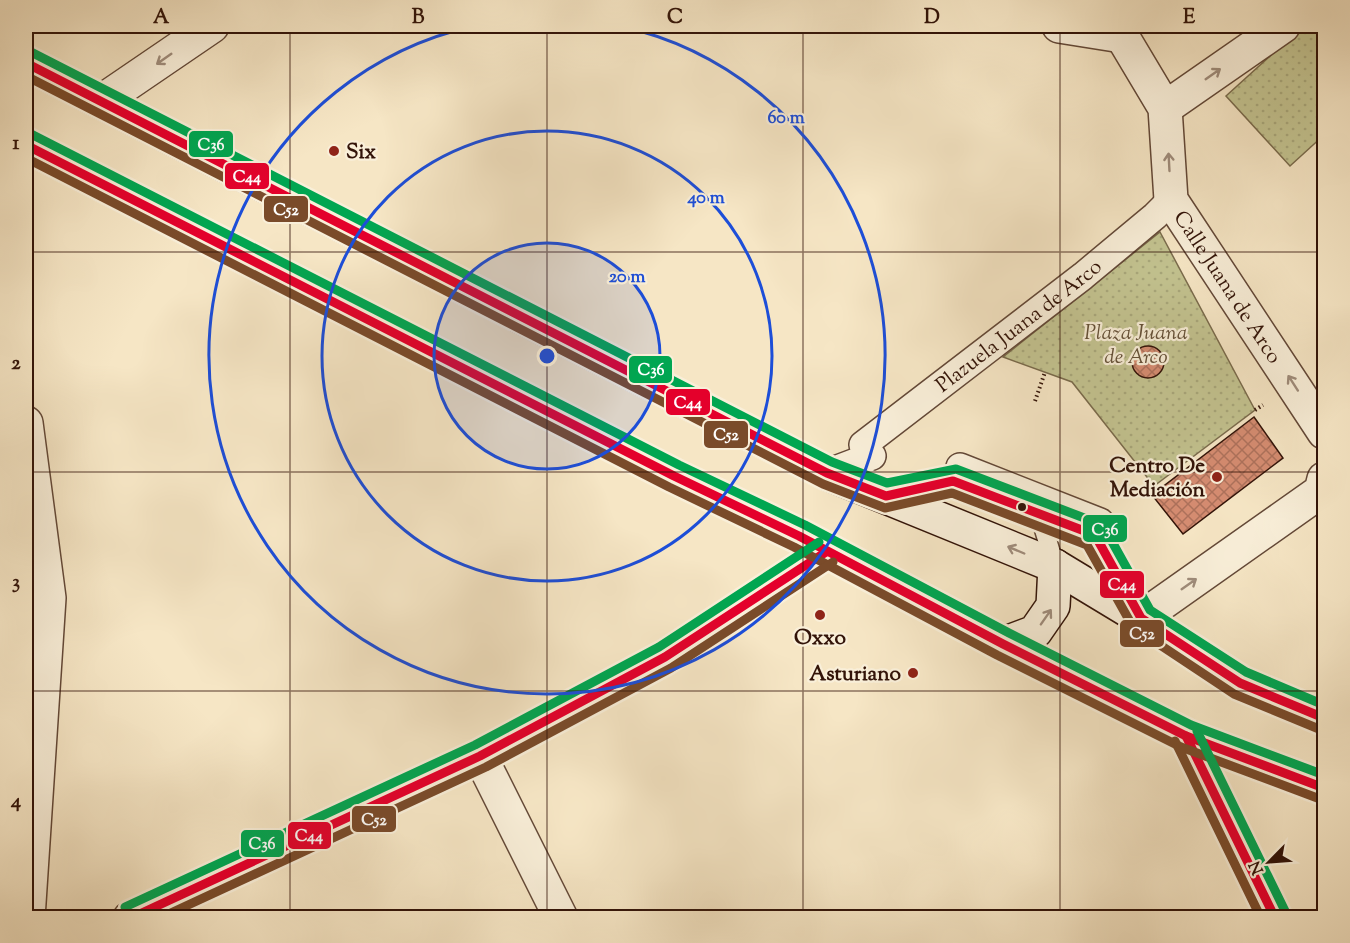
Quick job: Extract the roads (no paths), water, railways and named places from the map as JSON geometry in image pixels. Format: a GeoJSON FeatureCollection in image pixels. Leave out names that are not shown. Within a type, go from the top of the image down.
{"type":"FeatureCollection","features":[{"type":"Feature","properties":{"kind":"main road"},"geometry":{"type":"LineString","coordinates":[[102,101],[212,26]]}},
{"type":"Feature","properties":{"kind":"main road"},"geometry":{"type":"LineString","coordinates":[[1059,26],[1130,31]]}},
{"type":"Feature","properties":{"kind":"main road"},"geometry":{"type":"LineString","coordinates":[[1166,108],[1283,26]]}},
{"type":"Feature","properties":{"kind":"main road","name":"Calle Juana de Arco"},"geometry":{"type":"LineString","coordinates":[[1130,31],[1166,108],[1171,200],[1324,432]]}},
{"type":"Feature","properties":{"kind":"main road"},"geometry":{"type":"LineString","coordinates":[[26,63],[827,473],[1054,566],[1141,618],[1240,683],[1324,718]]}},
{"type":"Feature","properties":{"kind":"main road"},"geometry":{"type":"LineString","coordinates":[[26,145],[674,476],[799,536],[1003,644],[1186,736],[1324,788]]}},
{"type":"Feature","properties":{"kind":"main road"},"geometry":{"type":"LineString","coordinates":[[26,423],[50,598],[28,918]]}},
{"type":"Feature","properties":{"kind":"main road"},"geometry":{"type":"LineString","coordinates":[[1141,618],[1321,491],[1324,479]]}},
{"type":"Feature","properties":{"kind":"main road"},"geometry":{"type":"LineString","coordinates":[[130,918],[480,756],[665,657],[826,552]]}},
{"type":"Feature","properties":{"kind":"main road"},"geometry":{"type":"LineString","coordinates":[[1003,644],[1035,632],[1053,606],[1054,566]]}},
{"type":"Feature","properties":{"kind":"main road"},"geometry":{"type":"LineString","coordinates":[[1186,736],[1275,918]]}},
{"type":"Feature","properties":{"kind":"main road"},"geometry":{"type":"LineString","coordinates":[[480,756],[561,918]]}},
{"type":"Feature","properties":{"kind":"street","name":"Plazuela Juana de Arco"},"geometry":{"type":"LineString","coordinates":[[827,473],[868,450],[1083,276],[1171,200]]}},
{"type":"Feature","properties":{"kind":"street"},"geometry":{"type":"LineString","coordinates":[[960,467],[1100,522]]}},
{"type":"Feature","properties":{"kind":"lane"},"geometry":{"type":"LineString","coordinates":[[886,496],[953,480],[1095,535],[1141,618]]}},
{"type":"Feature","properties":{"kind":"lane"},"geometry":{"type":"LineString","coordinates":[[1039,513],[1054,566]]}},
{"type":"Feature","properties":{"kind":"place","name":"Six"},"geometry":{"type":"Point","coordinates":[334,151]}},
{"type":"Feature","properties":{"kind":"place","name":"Centro De Mediación"},"geometry":{"type":"Point","coordinates":[1217,477]}},
{"type":"Feature","properties":{"kind":"place","name":"Oxxo"},"geometry":{"type":"Point","coordinates":[820,615]}},
{"type":"Feature","properties":{"kind":"place","name":"Asturiano"},"geometry":{"type":"Point","coordinates":[913,673]}},
{"type":"Feature","properties":{"kind":"park label","name":"Plaza Juana de Arco"},"geometry":{"type":"Point","coordinates":[1136,344]}}]}
